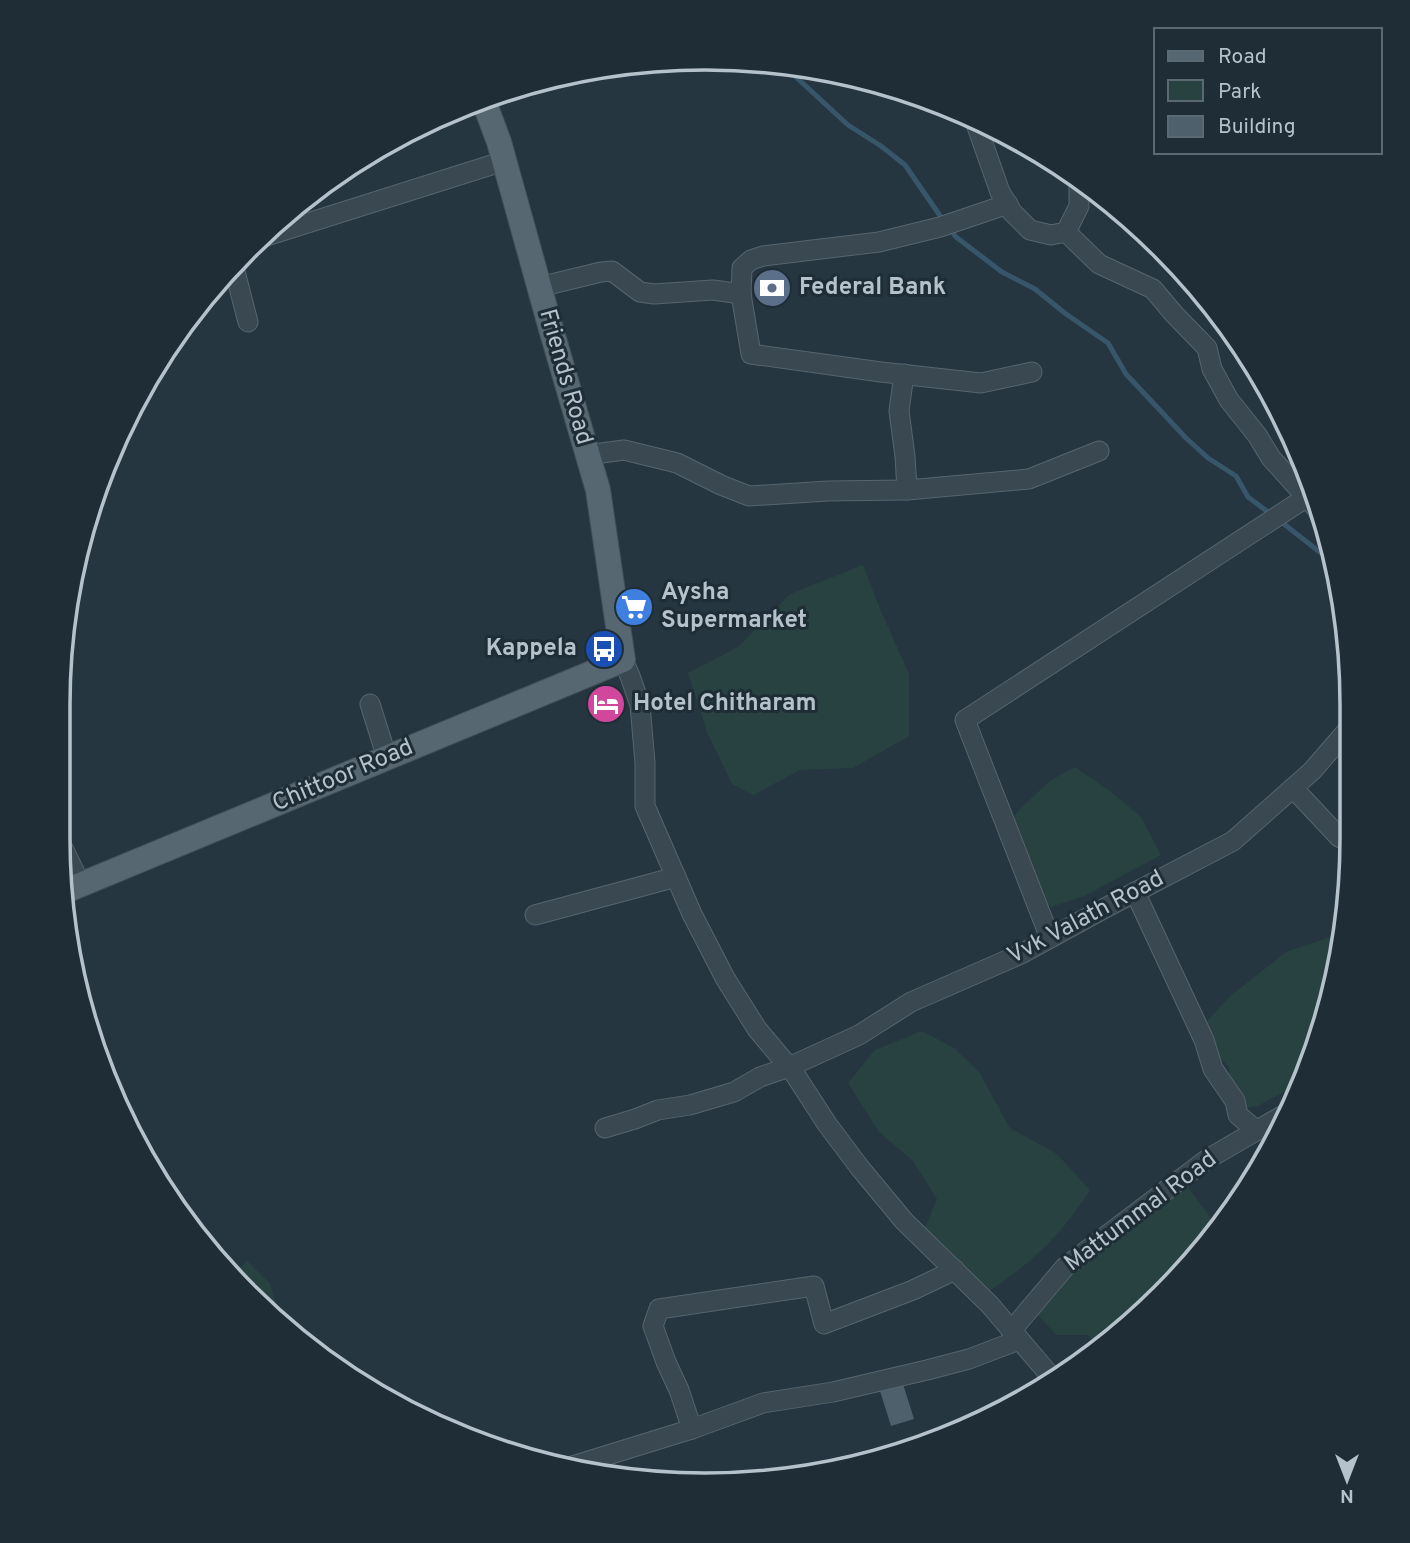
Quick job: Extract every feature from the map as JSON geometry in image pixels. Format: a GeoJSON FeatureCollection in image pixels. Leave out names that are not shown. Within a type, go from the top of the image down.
{"type":"FeatureCollection","features":[{"type":"Feature","properties":{"kind":"main road","name":"Friends Road"},"geometry":{"type":"LineString","coordinates":[[487,109],[505,161],[598,491],[623,660]]}},
{"type":"Feature","properties":{"kind":"main road","name":"Chittoor Road"},"geometry":{"type":"LineString","coordinates":[[72,889],[623,660]]}},
{"type":"Feature","properties":{"kind":"street"},"geometry":{"type":"LineString","coordinates":[[979,132],[1000,191],[1012,212],[1030,230],[1052,235],[1066,232]]}},
{"type":"Feature","properties":{"kind":"street"},"geometry":{"type":"LineString","coordinates":[[283,231],[505,161]]}},
{"type":"Feature","properties":{"kind":"street"},"geometry":{"type":"LineString","coordinates":[[1066,232],[1079,206],[1079,192]]}},
{"type":"Feature","properties":{"kind":"street"},"geometry":{"type":"LineString","coordinates":[[1008,204],[940,227],[879,242],[763,256],[751,260],[742,268],[740,294],[751,354],[981,383],[1032,372]]}},
{"type":"Feature","properties":{"kind":"street"},"geometry":{"type":"LineString","coordinates":[[1066,232],[1099,264],[1153,289],[1207,348],[1212,369],[1229,400],[1257,435],[1270,458],[1304,494]]}},
{"type":"Feature","properties":{"kind":"street"},"geometry":{"type":"LineString","coordinates":[[539,287],[612,271],[640,292],[654,295],[713,290],[740,294]]}},
{"type":"Feature","properties":{"kind":"street"},"geometry":{"type":"LineString","coordinates":[[234,279],[248,322]]}},
{"type":"Feature","properties":{"kind":"street"},"geometry":{"type":"LineString","coordinates":[[904,374],[899,411],[907,490]]}},
{"type":"Feature","properties":{"kind":"street"},"geometry":{"type":"LineString","coordinates":[[587,455],[624,450],[677,463],[750,496],[907,490],[1029,479],[1099,451]]}},
{"type":"Feature","properties":{"kind":"street"},"geometry":{"type":"LineString","coordinates":[[1050,938],[965,720],[1305,499]]}},
{"type":"Feature","properties":{"kind":"street"},"geometry":{"type":"LineString","coordinates":[[623,660],[640,705],[645,763],[645,806],[692,914],[725,978],[757,1029],[789,1067],[827,1124],[904,1221],[990,1305],[1047,1372]]}},
{"type":"Feature","properties":{"kind":"street"},"geometry":{"type":"LineString","coordinates":[[370,704],[387,758]]}},
{"type":"Feature","properties":{"kind":"street","name":"Vvk Valath Road"},"geometry":{"type":"LineString","coordinates":[[605,1128],[658,1110],[690,1105],[734,1092],[760,1077],[789,1067],[859,1035],[911,1002],[1021,954],[1233,841],[1312,771],[1340,739]]}},
{"type":"Feature","properties":{"kind":"street"},"geometry":{"type":"LineString","coordinates":[[1293,788],[1340,838]]}},
{"type":"Feature","properties":{"kind":"street"},"geometry":{"type":"LineString","coordinates":[[535,915],[676,877]]}},
{"type":"Feature","properties":{"kind":"street"},"geometry":{"type":"LineString","coordinates":[[1135,892],[1204,1040],[1213,1069],[1235,1101],[1238,1115],[1257,1131]]}},
{"type":"Feature","properties":{"kind":"street","name":"Mattummal Road"},"geometry":{"type":"LineString","coordinates":[[1015,1335],[1065,1267],[1206,1160],[1274,1122]]}},
{"type":"Feature","properties":{"kind":"street"},"geometry":{"type":"LineString","coordinates":[[692,1429],[653,1326],[659,1309],[814,1286],[824,1324],[913,1290],[955,1270]]}},
{"type":"Feature","properties":{"kind":"street"},"geometry":{"type":"LineString","coordinates":[[586,1462],[692,1429],[763,1403],[833,1392],[969,1359],[1015,1335]]}},
{"type":"Feature","properties":{"kind":"green space"},"geometry":{"type":"Polygon","coordinates":[[[863,565],[909,674],[909,736],[853,768],[800,770],[753,795],[732,784],[707,732],[688,673],[738,647],[790,594],[863,565]]]}},
{"type":"Feature","properties":{"kind":"green space"},"geometry":{"type":"Polygon","coordinates":[[[1075,767],[1141,817],[1161,855],[1084,896],[1051,907],[1034,898],[1010,820],[1051,780],[1075,767]]]}},
{"type":"Feature","properties":{"kind":"green space"},"geometry":{"type":"Polygon","coordinates":[[[1332,936],[1318,1002],[1288,1090],[1258,1106],[1243,1108],[1230,1085],[1229,1067],[1205,1044],[1205,1023],[1229,997],[1286,952],[1332,936]]]}},
{"type":"Feature","properties":{"kind":"green space"},"geometry":{"type":"Polygon","coordinates":[[[922,1031],[954,1048],[979,1072],[1010,1128],[1057,1154],[1090,1190],[1067,1222],[1042,1249],[1014,1274],[981,1296],[921,1237],[937,1199],[913,1161],[879,1132],[848,1083],[875,1050],[922,1031]]]}},
{"type":"Feature","properties":{"kind":"green space"},"geometry":{"type":"Polygon","coordinates":[[[1182,1179],[1212,1220],[1154,1287],[1093,1341],[1088,1335],[1056,1335],[1031,1307],[1182,1179]]]}},
{"type":"Feature","properties":{"kind":"green space"},"geometry":{"type":"Polygon","coordinates":[[[247,1261],[270,1284],[277,1306],[256,1287],[239,1269],[247,1261]]]}},
{"type":"Feature","properties":{"kind":"building"},"geometry":{"type":"Polygon","coordinates":[[[903,1384],[914,1419],[891,1426],[880,1391],[903,1384]]]}},
{"type":"Feature","properties":{"kind":"waterway"},"geometry":{"type":"LineString","coordinates":[[795,76],[848,125],[905,165],[943,220]]}},
{"type":"Feature","properties":{"kind":"waterway"},"geometry":{"type":"LineString","coordinates":[[949,228],[956,237],[1002,272],[1035,289],[1108,343],[1126,374],[1186,438],[1208,458],[1236,476],[1248,497],[1272,515]]}},
{"type":"Feature","properties":{"kind":"waterway"},"geometry":{"type":"LineString","coordinates":[[1280,521],[1321,553]]}},
{"type":"Feature","properties":{"kind":"place","name":"Federal Bank"},"geometry":{"type":"Point","coordinates":[772,288]}},
{"type":"Feature","properties":{"kind":"place","name":"Aysha Supermarket"},"geometry":{"type":"Point","coordinates":[634,607]}},
{"type":"Feature","properties":{"kind":"place","name":"Kappela"},"geometry":{"type":"Point","coordinates":[604,649]}},
{"type":"Feature","properties":{"kind":"place","name":"Hotel Chitharam"},"geometry":{"type":"Point","coordinates":[606,704]}}]}
